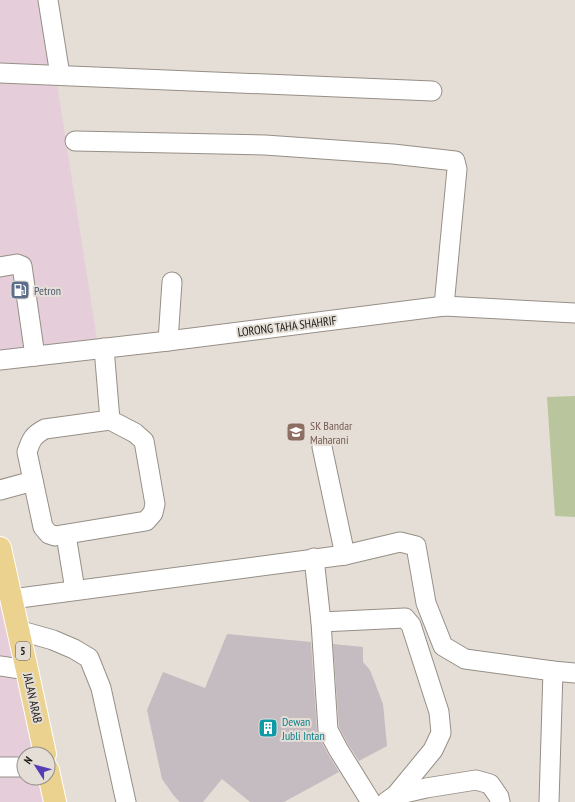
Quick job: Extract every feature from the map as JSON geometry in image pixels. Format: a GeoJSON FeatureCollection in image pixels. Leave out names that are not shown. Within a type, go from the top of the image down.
{"type":"FeatureCollection","features":[{"type":"Feature","properties":{"kind":"main road","name":"JALAN ARAB"},"geometry":{"type":"LineString","coordinates":[[0,548],[43,746]]}},
{"type":"Feature","properties":{"kind":"main road"},"geometry":{"type":"LineString","coordinates":[[52,786],[55,802]]}},
{"type":"Feature","properties":{"kind":"street"},"geometry":{"type":"LineString","coordinates":[[48,0],[60,75]]}},
{"type":"Feature","properties":{"kind":"street"},"geometry":{"type":"LineString","coordinates":[[0,73],[432,91]]}},
{"type":"Feature","properties":{"kind":"street"},"geometry":{"type":"LineString","coordinates":[[75,141],[265,145],[393,154],[454,161],[457,169],[444,306]]}},
{"type":"Feature","properties":{"kind":"street"},"geometry":{"type":"LineString","coordinates":[[0,267],[17,264],[22,266],[36,356]]}},
{"type":"Feature","properties":{"kind":"street"},"geometry":{"type":"LineString","coordinates":[[168,341],[172,282]]}},
{"type":"Feature","properties":{"kind":"street","name":"LORONG TAHA SHAHRIF"},"geometry":{"type":"LineString","coordinates":[[0,360],[168,341],[444,306],[575,313]]}},
{"type":"Feature","properties":{"kind":"street"},"geometry":{"type":"LineString","coordinates":[[104,348],[110,420]]}},
{"type":"Feature","properties":{"kind":"street"},"geometry":{"type":"LineString","coordinates":[[110,420],[135,433],[144,441],[155,504],[153,513],[146,521],[55,536],[49,534],[43,527],[33,481],[27,452],[36,433],[45,429],[110,420]]}},
{"type":"Feature","properties":{"kind":"street"},"geometry":{"type":"LineString","coordinates":[[322,447],[345,555]]}},
{"type":"Feature","properties":{"kind":"street"},"geometry":{"type":"LineString","coordinates":[[0,490],[33,481]]}},
{"type":"Feature","properties":{"kind":"street"},"geometry":{"type":"LineString","coordinates":[[66,534],[75,590]]}},
{"type":"Feature","properties":{"kind":"street"},"geometry":{"type":"LineString","coordinates":[[12,599],[345,555],[400,542],[416,546],[426,603],[443,646],[465,659],[575,673]]}},
{"type":"Feature","properties":{"kind":"street"},"geometry":{"type":"LineString","coordinates":[[314,558],[321,622],[328,730],[338,750],[371,802]]}},
{"type":"Feature","properties":{"kind":"street"},"geometry":{"type":"LineString","coordinates":[[321,622],[405,618],[411,625],[439,712],[441,733],[433,750],[393,800]]}},
{"type":"Feature","properties":{"kind":"street"},"geometry":{"type":"LineString","coordinates":[[18,630],[74,648],[89,658],[101,688],[126,802]]}},
{"type":"Feature","properties":{"kind":"street"},"geometry":{"type":"LineString","coordinates":[[0,666],[27,670]]}},
{"type":"Feature","properties":{"kind":"street"},"geometry":{"type":"LineString","coordinates":[[550,802],[553,671]]}},
{"type":"Feature","properties":{"kind":"street"},"geometry":{"type":"LineString","coordinates":[[0,767],[16,767]]}},
{"type":"Feature","properties":{"kind":"street"},"geometry":{"type":"LineString","coordinates":[[393,800],[426,788],[476,780],[490,784],[499,797],[500,802]]}},
{"type":"Feature","properties":{"kind":"shaded area"},"geometry":{"type":"Polygon","coordinates":[[[0,0],[44,0],[97,339],[0,353],[0,0]]]}},
{"type":"Feature","properties":{"kind":"shaded area"},"geometry":{"type":"Polygon","coordinates":[[[0,579],[32,746],[16,746],[16,786],[40,786],[43,802],[0,802],[0,579]]]}},
{"type":"Feature","properties":{"kind":"green space"},"geometry":{"type":"Polygon","coordinates":[[[575,396],[575,517],[555,516],[547,397],[575,396]]]}},
{"type":"Feature","properties":{"kind":"building","name":"Dewan Jubli Intan"},"geometry":{"type":"Polygon","coordinates":[[[227,634],[311,642],[317,731],[339,772],[284,802],[250,802],[222,779],[203,802],[180,802],[174,796],[162,779],[147,710],[163,672],[205,688],[227,634]]]}},
{"type":"Feature","properties":{"kind":"building"},"geometry":{"type":"Polygon","coordinates":[[[333,644],[363,647],[363,662],[370,670],[383,704],[387,746],[359,761],[339,727],[333,644]]]}},
{"type":"Feature","properties":{"kind":"place","name":"Petron"},"geometry":{"type":"Point","coordinates":[20,290]}},
{"type":"Feature","properties":{"kind":"place","name":"SK Bandar Maharani"},"geometry":{"type":"Point","coordinates":[296,432]}},
{"type":"Feature","properties":{"kind":"place","name":"Dewan Jubli Intan"},"geometry":{"type":"Point","coordinates":[268,728]}}]}
